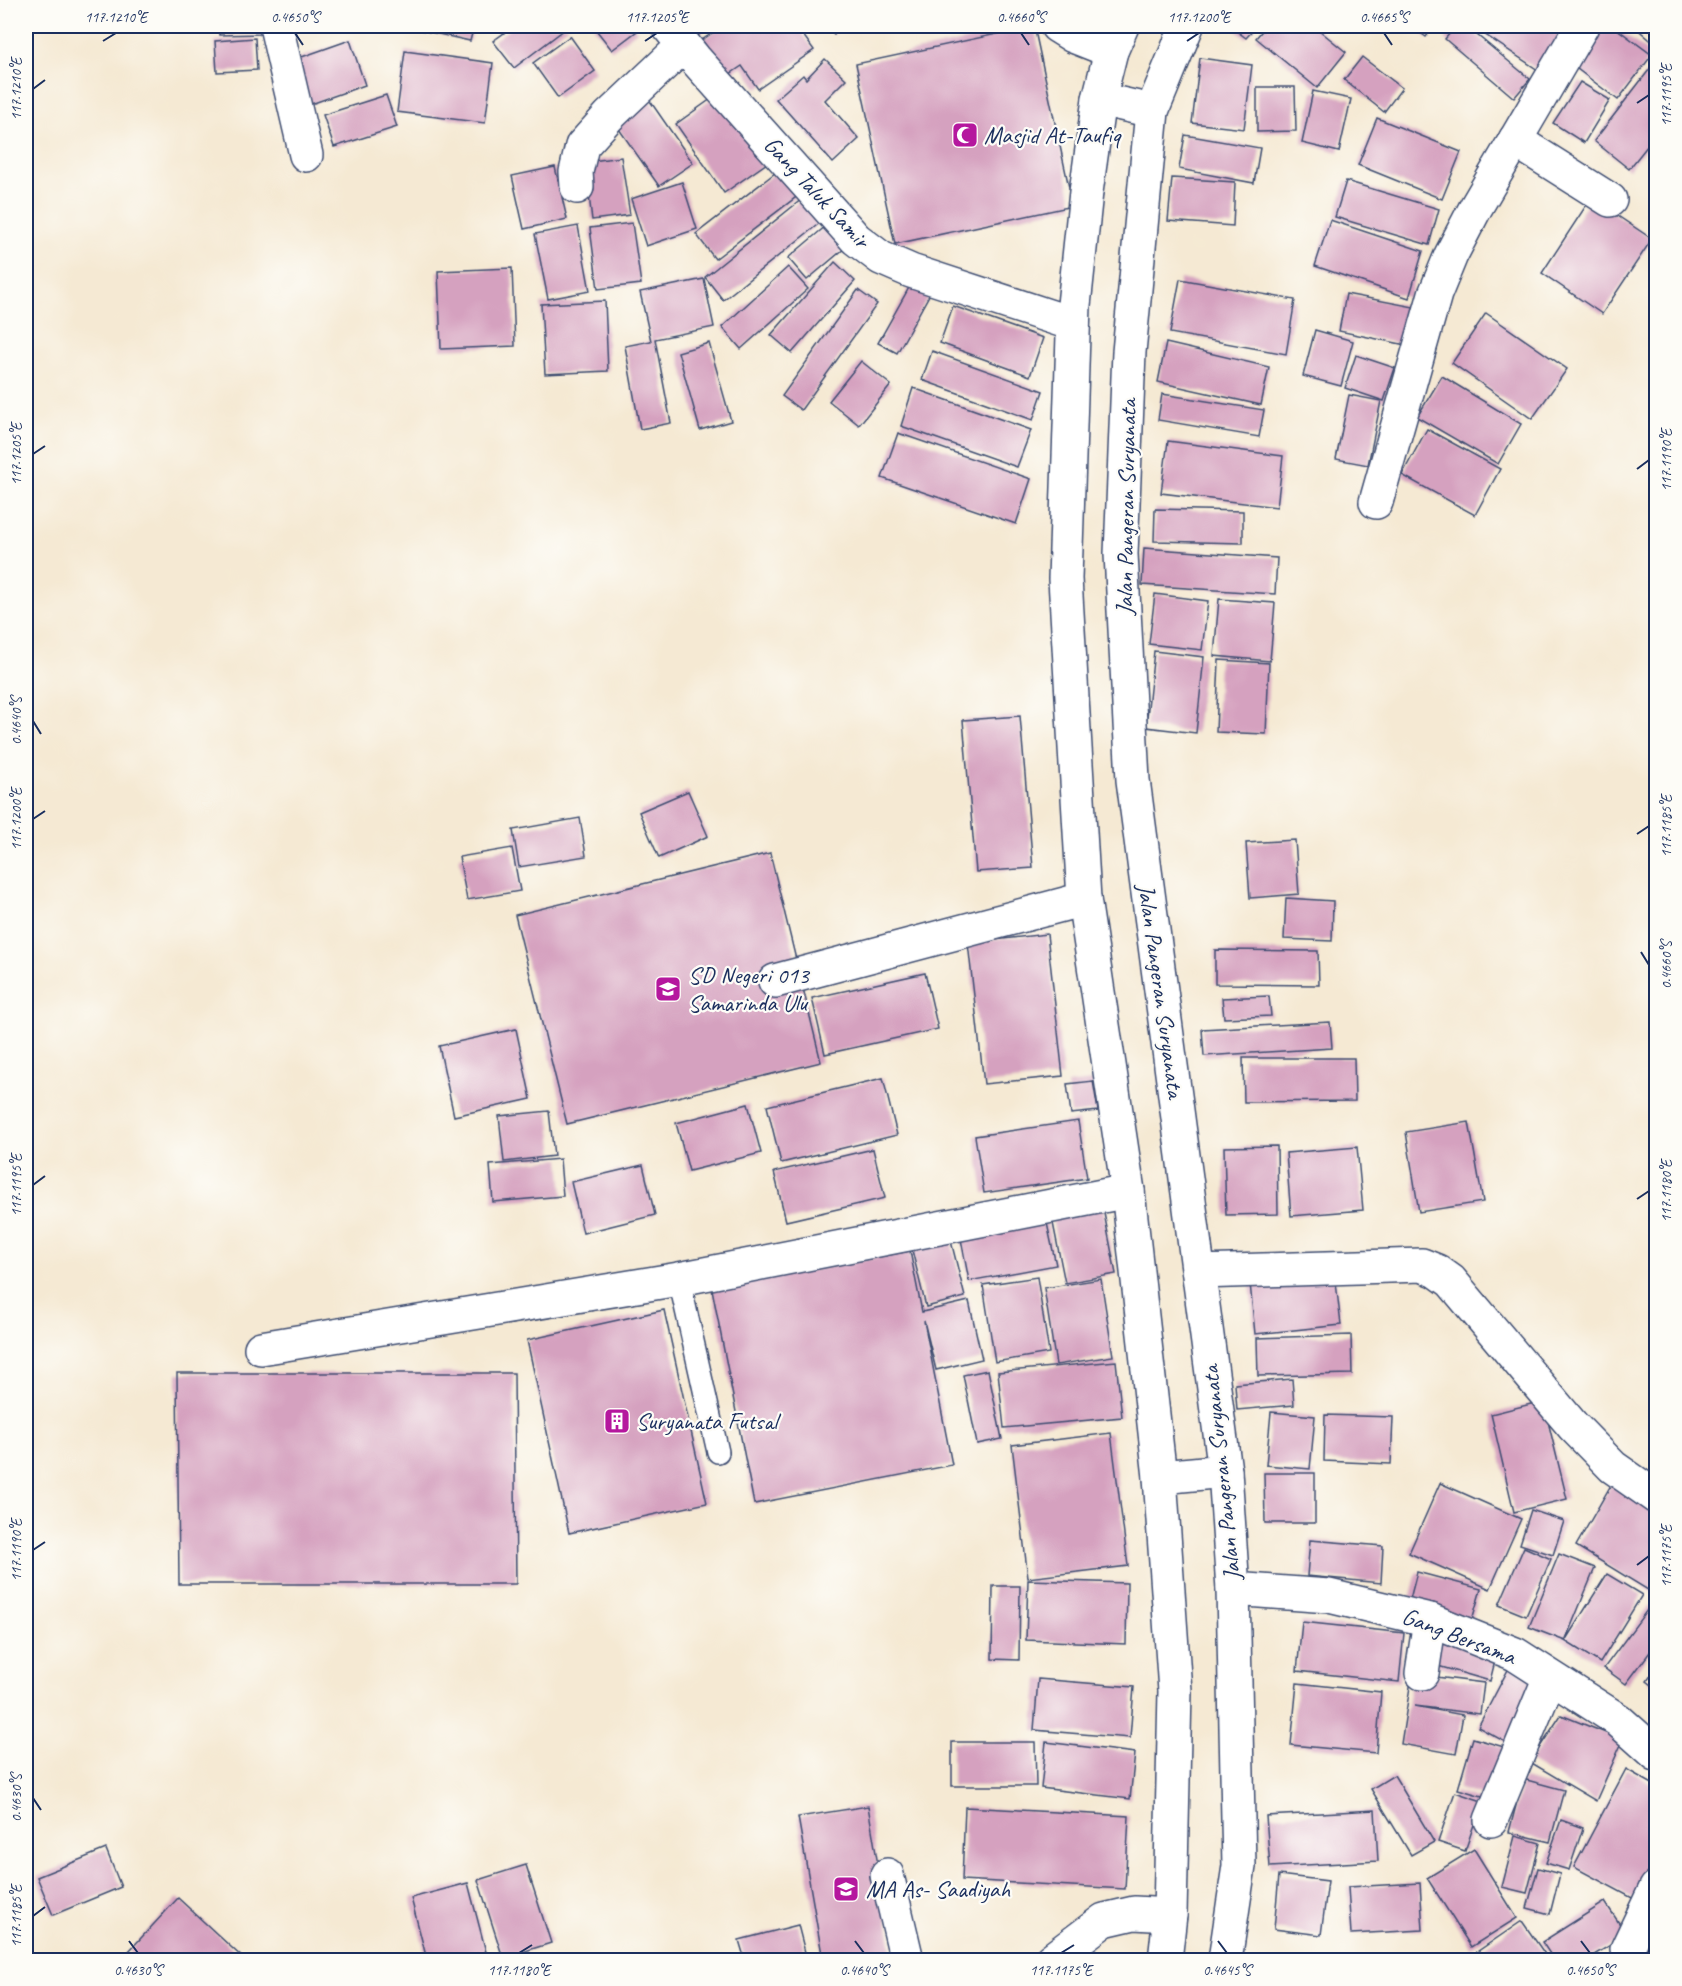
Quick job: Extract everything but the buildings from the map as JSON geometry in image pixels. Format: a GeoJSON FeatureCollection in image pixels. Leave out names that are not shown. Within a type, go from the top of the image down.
{"type":"FeatureCollection","features":[{"type":"Feature","properties":{"kind":"street"},"geometry":{"type":"LineString","coordinates":[[276,26],[306,155]]}},
{"type":"Feature","properties":{"kind":"street"},"geometry":{"type":"LineString","coordinates":[[1057,26],[1073,36],[1117,38],[1099,99],[1086,192],[1073,324],[1065,579],[1084,899],[1128,1191],[1160,1477],[1175,1691],[1170,1915],[1165,1960]]}},
{"type":"Feature","properties":{"kind":"street","name":"Jalan Pangeran Suryanata"},"geometry":{"type":"LineString","coordinates":[[1187,26],[1152,111],[1129,352],[1121,554],[1133,780],[1225,1471],[1233,1589],[1239,1866],[1225,1960]]}},
{"type":"Feature","properties":{"kind":"street"},"geometry":{"type":"LineString","coordinates":[[1376,502],[1435,294],[1450,255],[1582,26]]}},
{"type":"Feature","properties":{"kind":"street"},"geometry":{"type":"LineString","coordinates":[[577,187],[576,172],[582,146],[676,35]]}},
{"type":"Feature","properties":{"kind":"street","name":"Gang Taluk Samir"},"geometry":{"type":"LineString","coordinates":[[676,35],[856,239],[880,258],[939,281],[1073,324]]}},
{"type":"Feature","properties":{"kind":"street"},"geometry":{"type":"LineString","coordinates":[[1099,99],[1152,111]]}},
{"type":"Feature","properties":{"kind":"street"},"geometry":{"type":"LineString","coordinates":[[1515,140],[1610,200]]}},
{"type":"Feature","properties":{"kind":"street"},"geometry":{"type":"LineString","coordinates":[[776,981],[1084,899]]}},
{"type":"Feature","properties":{"kind":"street"},"geometry":{"type":"LineString","coordinates":[[261,1348],[680,1279],[1128,1191]]}},
{"type":"Feature","properties":{"kind":"street"},"geometry":{"type":"LineString","coordinates":[[1199,1272],[1422,1265],[1437,1271],[1451,1281],[1573,1426],[1613,1467],[1656,1497]]}},
{"type":"Feature","properties":{"kind":"street"},"geometry":{"type":"LineString","coordinates":[[1160,1477],[1225,1471]]}},
{"type":"Feature","properties":{"kind":"street","name":"Gang Bersama"},"geometry":{"type":"LineString","coordinates":[[1233,1589],[1329,1596],[1430,1620],[1515,1654],[1618,1720],[1656,1754]]}},
{"type":"Feature","properties":{"kind":"street"},"geometry":{"type":"LineString","coordinates":[[1422,1672],[1430,1620]]}},
{"type":"Feature","properties":{"kind":"street"},"geometry":{"type":"LineString","coordinates":[[1491,1820],[1550,1677]]}},
{"type":"Feature","properties":{"kind":"street"},"geometry":{"type":"LineString","coordinates":[[887,1875],[908,1960]]}},
{"type":"Feature","properties":{"kind":"street"},"geometry":{"type":"LineString","coordinates":[[1627,1949],[1656,1888]]}},
{"type":"Feature","properties":{"kind":"street"},"geometry":{"type":"LineString","coordinates":[[1052,1960],[1104,1920],[1134,1913],[1170,1915]]}},
{"type":"Feature","properties":{"kind":"lane"},"geometry":{"type":"LineString","coordinates":[[680,1279],[718,1452]]}},
{"type":"Feature","properties":{"kind":"place","name":"Masjid At-Taufiq"},"geometry":{"type":"Point","coordinates":[965,135]}},
{"type":"Feature","properties":{"kind":"place","name":"SD Negeri 013 Samarinda Ulu"},"geometry":{"type":"Point","coordinates":[668,989]}},
{"type":"Feature","properties":{"kind":"place","name":"Suryanata Futsal"},"geometry":{"type":"Point","coordinates":[617,1421]}},
{"type":"Feature","properties":{"kind":"place","name":"MA As- Saadiyah"},"geometry":{"type":"Point","coordinates":[846,1889]}}]}
